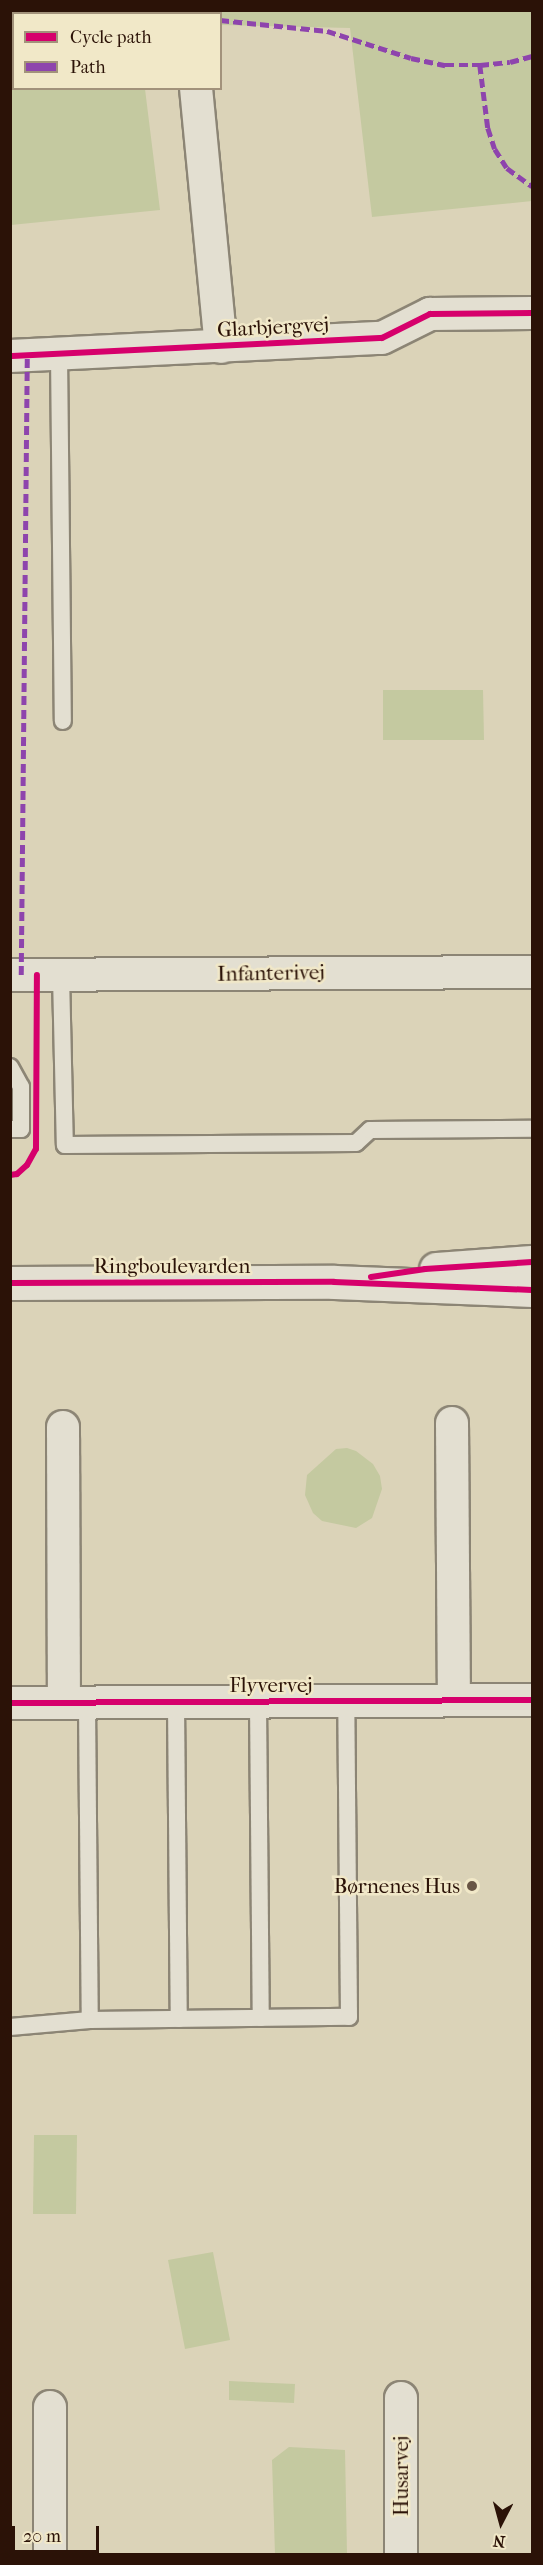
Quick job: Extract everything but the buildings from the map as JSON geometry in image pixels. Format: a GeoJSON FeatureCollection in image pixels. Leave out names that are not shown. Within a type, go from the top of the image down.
{"type":"FeatureCollection","features":[{"type":"Feature","properties":{"kind":"main road","name":"Ringboulevarden"},"geometry":{"type":"LineString","coordinates":[[334,1282],[425,1269],[532,1262]]}},
{"type":"Feature","properties":{"kind":"main road","name":"Ringboulevarden"},"geometry":{"type":"LineString","coordinates":[[10,1284],[334,1282],[532,1290]]}},
{"type":"Feature","properties":{"kind":"street","name":"Glarbjergvej"},"geometry":{"type":"LineString","coordinates":[[196,90],[222,347]]}},
{"type":"Feature","properties":{"kind":"street","name":"Glarbjergvej"},"geometry":{"type":"LineString","coordinates":[[10,356],[382,338],[430,314],[532,313]]}},
{"type":"Feature","properties":{"kind":"street","name":"Infanterivej"},"geometry":{"type":"LineString","coordinates":[[10,975],[532,972]]}},
{"type":"Feature","properties":{"kind":"street"},"geometry":{"type":"LineString","coordinates":[[452,1423],[454,1700]]}},
{"type":"Feature","properties":{"kind":"street"},"geometry":{"type":"LineString","coordinates":[[63,1427],[75,1703]]}},
{"type":"Feature","properties":{"kind":"street","name":"Flyvervej"},"geometry":{"type":"LineString","coordinates":[[10,1703],[532,1700]]}},
{"type":"Feature","properties":{"kind":"street","name":"Husarvej"},"geometry":{"type":"LineString","coordinates":[[401,2398],[401,2554]]}},
{"type":"Feature","properties":{"kind":"street"},"geometry":{"type":"LineString","coordinates":[[50,2407],[50,2554]]}},
{"type":"Feature","properties":{"kind":"lane"},"geometry":{"type":"LineString","coordinates":[[59,354],[63,721]]}},
{"type":"Feature","properties":{"kind":"lane"},"geometry":{"type":"LineString","coordinates":[[61,975],[65,1145],[356,1143],[370,1130],[532,1129]]}},
{"type":"Feature","properties":{"kind":"lane"},"geometry":{"type":"LineString","coordinates":[[10,1067],[21,1087],[21,1130],[10,1130]]}},
{"type":"Feature","properties":{"kind":"lane"},"geometry":{"type":"LineString","coordinates":[[10,2027],[90,2020],[349,2017],[346,1701]]}},
{"type":"Feature","properties":{"kind":"lane"},"geometry":{"type":"LineString","coordinates":[[176,1702],[179,2019]]}},
{"type":"Feature","properties":{"kind":"lane"},"geometry":{"type":"LineString","coordinates":[[258,1702],[261,2018]]}},
{"type":"Feature","properties":{"kind":"lane"},"geometry":{"type":"LineString","coordinates":[[75,1703],[90,2020]]}},
{"type":"Feature","properties":{"kind":"green space"},"geometry":{"type":"Polygon","coordinates":[[[11,10],[532,11],[532,201],[372,217],[350,28],[222,25],[222,12],[12,12],[12,90],[145,90],[160,210],[11,225],[11,10]]]}},
{"type":"Feature","properties":{"kind":"green space"},"geometry":{"type":"Polygon","coordinates":[[[383,690],[483,690],[484,740],[383,740],[383,690]]]}},
{"type":"Feature","properties":{"kind":"green space"},"geometry":{"type":"Polygon","coordinates":[[[347,1448],[356,1451],[373,1464],[380,1476],[382,1489],[372,1518],[356,1528],[322,1521],[313,1513],[305,1495],[307,1475],[336,1449],[347,1448]]]}},
{"type":"Feature","properties":{"kind":"green space"},"geometry":{"type":"Polygon","coordinates":[[[34,2135],[77,2135],[76,2214],[33,2214],[34,2135]]]}},
{"type":"Feature","properties":{"kind":"green space"},"geometry":{"type":"Polygon","coordinates":[[[213,2252],[230,2340],[185,2349],[168,2260],[213,2252]]]}},
{"type":"Feature","properties":{"kind":"green space"},"geometry":{"type":"Polygon","coordinates":[[[229,2381],[295,2384],[294,2403],[229,2400],[229,2381]]]}},
{"type":"Feature","properties":{"kind":"green space"},"geometry":{"type":"Polygon","coordinates":[[[289,2447],[345,2450],[347,2554],[275,2554],[272,2460],[289,2447]]]}},
{"type":"Feature","properties":{"kind":"marked path"},"geometry":{"type":"LineString","coordinates":[[222,20],[327,31],[411,58],[445,65],[510,62],[532,56]]}},
{"type":"Feature","properties":{"kind":"marked path"},"geometry":{"type":"LineString","coordinates":[[480,65],[488,128],[495,149],[507,168],[532,186]]}},
{"type":"Feature","properties":{"kind":"marked path"},"geometry":{"type":"LineString","coordinates":[[21,975],[27,356]]}},
{"type":"Feature","properties":{"kind":"cycle path"},"geometry":{"type":"LineString","coordinates":[[10,356],[382,338],[430,314],[532,313]]}},
{"type":"Feature","properties":{"kind":"cycle path"},"geometry":{"type":"LineString","coordinates":[[10,1175],[17,1174],[27,1165],[36,1149],[37,975]]}},
{"type":"Feature","properties":{"kind":"cycle path"},"geometry":{"type":"LineString","coordinates":[[371,1277],[425,1269],[532,1262]]}},
{"type":"Feature","properties":{"kind":"cycle path"},"geometry":{"type":"LineString","coordinates":[[10,1283],[334,1282],[532,1290]]}},
{"type":"Feature","properties":{"kind":"cycle path"},"geometry":{"type":"LineString","coordinates":[[10,1703],[532,1700]]}},
{"type":"Feature","properties":{"kind":"place","name":"Børnenes Hus"},"geometry":{"type":"Point","coordinates":[472,1886]}}]}
